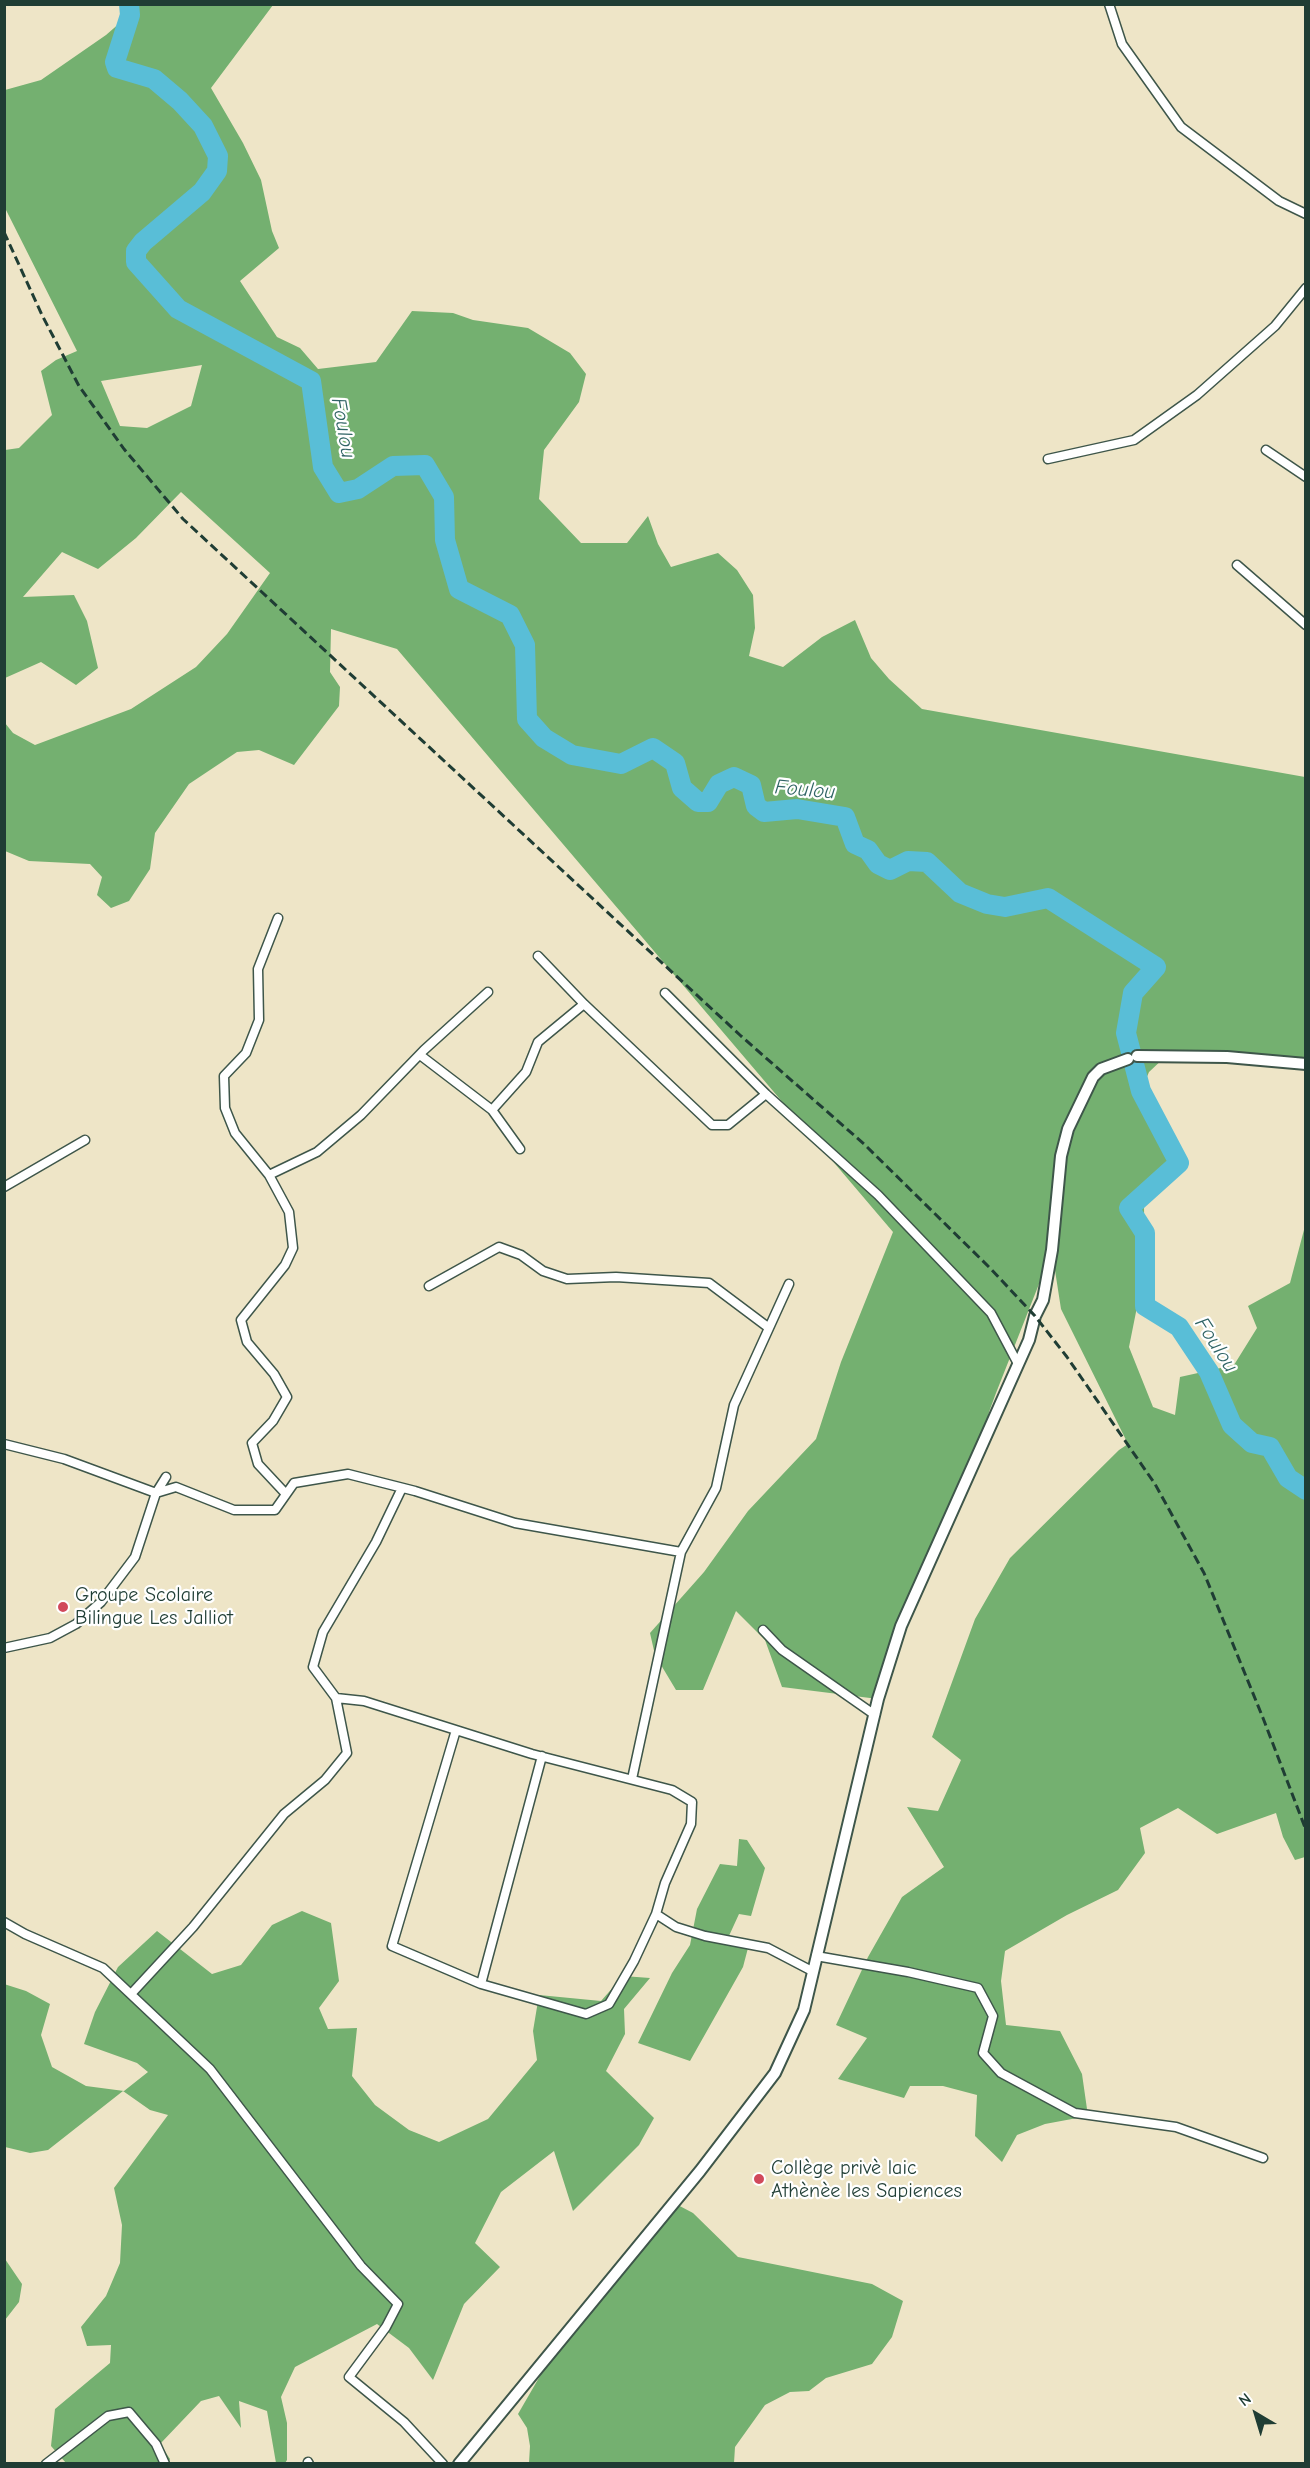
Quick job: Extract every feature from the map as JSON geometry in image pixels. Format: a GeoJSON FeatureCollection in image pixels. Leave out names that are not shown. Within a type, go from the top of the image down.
{"type":"FeatureCollection","features":[{"type":"Feature","properties":{"kind":"street"},"geometry":{"type":"LineString","coordinates":[[1109,4],[1122,44],[1181,126],[1279,201],[1305,214]]}},
{"type":"Feature","properties":{"kind":"street"},"geometry":{"type":"LineString","coordinates":[[1048,459],[1134,440],[1197,395],[1275,326],[1305,288]]}},
{"type":"Feature","properties":{"kind":"street"},"geometry":{"type":"LineString","coordinates":[[1266,450],[1305,477]]}},
{"type":"Feature","properties":{"kind":"street"},"geometry":{"type":"LineString","coordinates":[[1237,565],[1304,620]]}},
{"type":"Feature","properties":{"kind":"street"},"geometry":{"type":"LineString","coordinates":[[278,918],[258,969],[259,1020],[246,1053],[224,1076],[225,1108],[236,1133],[269,1175],[289,1212],[293,1248],[285,1265],[241,1320],[247,1342],[273,1374],[286,1397],[273,1421],[252,1443],[258,1464],[286,1494]]}},
{"type":"Feature","properties":{"kind":"street"},"geometry":{"type":"LineString","coordinates":[[538,956],[584,1004],[712,1125],[728,1125],[766,1094]]}},
{"type":"Feature","properties":{"kind":"street"},"geometry":{"type":"LineString","coordinates":[[269,1175],[317,1152],[361,1115],[420,1055],[488,992]]}},
{"type":"Feature","properties":{"kind":"street"},"geometry":{"type":"LineString","coordinates":[[665,993],[766,1094],[878,1195],[991,1312],[1017,1362]]}},
{"type":"Feature","properties":{"kind":"street"},"geometry":{"type":"LineString","coordinates":[[492,1110],[526,1072],[538,1042],[584,1004]]}},
{"type":"Feature","properties":{"kind":"street"},"geometry":{"type":"LineString","coordinates":[[420,1055],[492,1110],[520,1149]]}},
{"type":"Feature","properties":{"kind":"street"},"geometry":{"type":"LineString","coordinates":[[464,2462],[693,2179],[775,2073],[804,2010],[875,1714],[901,1626],[1017,1362],[1029,1340],[1035,1316],[1043,1300],[1052,1250],[1061,1156],[1068,1129],[1093,1077],[1101,1069],[1133,1058],[1227,1057],[1305,1064]]}},
{"type":"Feature","properties":{"kind":"street"},"geometry":{"type":"LineString","coordinates":[[4,1187],[86,1140]]}},
{"type":"Feature","properties":{"kind":"street"},"geometry":{"type":"LineString","coordinates":[[429,1286],[499,1247],[521,1255],[543,1271],[567,1279],[616,1277],[708,1283],[769,1328]]}},
{"type":"Feature","properties":{"kind":"street"},"geometry":{"type":"LineString","coordinates":[[632,1779],[681,1552],[716,1488],[734,1405],[789,1284]]}},
{"type":"Feature","properties":{"kind":"street"},"geometry":{"type":"LineString","coordinates":[[4,1444],[64,1459],[156,1493],[176,1487],[234,1510],[275,1510],[294,1484],[348,1474],[515,1523],[681,1552]]}},
{"type":"Feature","properties":{"kind":"street"},"geometry":{"type":"LineString","coordinates":[[4,1648],[50,1638],[76,1624],[101,1602],[135,1557],[156,1493],[166,1477]]}},
{"type":"Feature","properties":{"kind":"street"},"geometry":{"type":"LineString","coordinates":[[131,1994],[193,1927],[284,1814],[325,1780],[347,1753],[336,1698],[313,1667],[323,1632],[376,1542],[402,1488]]}},
{"type":"Feature","properties":{"kind":"street"},"geometry":{"type":"LineString","coordinates":[[763,1630],[782,1650],[875,1714]]}},
{"type":"Feature","properties":{"kind":"street"},"geometry":{"type":"LineString","coordinates":[[336,1698],[364,1701],[542,1756],[672,1790],[692,1802],[691,1824],[665,1883],[656,1914],[634,1961],[609,2004],[586,2014],[481,1983],[392,1946],[456,1730]]}},
{"type":"Feature","properties":{"kind":"street"},"geometry":{"type":"LineString","coordinates":[[481,1983],[542,1756]]}},
{"type":"Feature","properties":{"kind":"street"},"geometry":{"type":"LineString","coordinates":[[656,1914],[676,1927],[768,1948],[813,1971]]}},
{"type":"Feature","properties":{"kind":"street"},"geometry":{"type":"LineString","coordinates":[[4,1922],[25,1934],[104,1968],[210,2069],[361,2266],[398,2304],[386,2327],[349,2377],[404,2422],[443,2463]]}},
{"type":"Feature","properties":{"kind":"street"},"geometry":{"type":"LineString","coordinates":[[816,1956],[908,1972],[978,1988],[993,2016],[983,2053],[1001,2073],[1075,2113],[1176,2127],[1263,2158]]}},
{"type":"Feature","properties":{"kind":"street"},"geometry":{"type":"LineString","coordinates":[[46,2463],[108,2416],[129,2412],[156,2444],[165,2463]]}},
{"type":"Feature","properties":{"kind":"green space"},"geometry":{"type":"Polygon","coordinates":[[[129,5],[273,5],[211,88],[243,143],[261,180],[272,231],[279,248],[240,281],[277,337],[300,348],[318,369],[376,362],[412,311],[453,313],[473,320],[528,328],[570,353],[586,374],[579,402],[544,450],[539,499],[581,543],[627,543],[648,516],[658,544],[671,567],[718,553],[737,570],[753,595],[755,628],[749,656],[783,667],[822,637],[855,620],[871,658],[889,679],[922,709],[1305,777],[1305,1064],[1165,1057],[1149,1072],[1141,1091],[1179,1163],[1166,1183],[1144,1206],[1145,1306],[1137,1307],[1129,1347],[1153,1407],[1175,1415],[1180,1377],[1234,1365],[1257,1328],[1248,1306],[1290,1283],[1305,1226],[1305,1857],[1295,1860],[1283,1837],[1276,1813],[1217,1834],[1178,1808],[1140,1828],[1145,1853],[1118,1890],[1067,1915],[1005,1951],[1001,1981],[1006,2025],[1060,2031],[1082,2074],[1088,2116],[1045,2124],[1017,2135],[1002,2162],[975,2136],[977,2095],[943,2086],[910,2086],[904,2098],[838,2079],[867,2038],[836,2025],[868,1957],[902,1897],[944,1867],[907,1807],[938,1811],[961,1760],[932,1737],[975,1619],[1010,1558],[1119,1450],[1128,1444],[1061,1309],[1052,1251],[989,1412],[986,1432],[954,1499],[878,1699],[782,1687],[765,1640],[736,1611],[703,1690],[676,1690],[655,1655],[650,1633],[704,1572],[748,1511],[816,1439],[841,1362],[893,1232],[397,649],[331,629],[330,672],[340,687],[339,706],[294,765],[259,750],[237,752],[189,784],[155,833],[150,869],[129,901],[111,908],[97,895],[102,877],[90,864],[29,861],[5,851],[5,723],[13,733],[35,745],[131,709],[196,667],[227,634],[270,573],[181,492],[136,538],[98,569],[62,552],[23,597],[74,595],[87,621],[98,668],[76,685],[41,662],[5,678],[5,450],[19,448],[52,415],[41,371],[56,360],[77,351],[5,208],[5,90],[41,80],[106,35],[129,15],[129,5]],[[202,365],[101,381],[120,426],[147,428],[191,406],[202,365]]]}},
{"type":"Feature","properties":{"kind":"green space"},"geometry":{"type":"Polygon","coordinates":[[[739,1839],[747,1840],[765,1868],[751,1916],[739,1914],[728,1938],[748,1948],[743,1967],[690,2061],[638,2043],[672,1973],[690,1945],[697,1909],[720,1864],[737,1866],[739,1839]]]}},
{"type":"Feature","properties":{"kind":"green space"},"geometry":{"type":"Polygon","coordinates":[[[302,1911],[331,1923],[339,1981],[319,2008],[328,2029],[357,2028],[352,2076],[375,2105],[409,2130],[439,2142],[488,2119],[537,2060],[533,2031],[539,1995],[601,2001],[623,1976],[650,1978],[624,2009],[625,2034],[606,2071],[654,2118],[639,2145],[573,2211],[554,2151],[501,2192],[475,2243],[500,2267],[464,2304],[433,2380],[409,2348],[377,2324],[295,2367],[281,2397],[287,2423],[287,2460],[285,2463],[276,2463],[267,2411],[239,2401],[241,2428],[219,2396],[201,2401],[160,2444],[170,2459],[169,2463],[66,2463],[51,2446],[55,2409],[110,2363],[111,2345],[87,2346],[81,2327],[106,2296],[120,2263],[122,2225],[114,2188],[168,2115],[150,2110],[123,2091],[48,2150],[30,2153],[5,2147],[4,1984],[26,1991],[50,2004],[41,2035],[52,2067],[86,2086],[124,2091],[148,2072],[137,2063],[84,2044],[95,2012],[118,1967],[157,1931],[212,1974],[241,1965],[272,1925],[302,1911]]]}},
{"type":"Feature","properties":{"kind":"green space"},"geometry":{"type":"Polygon","coordinates":[[[674,2203],[693,2213],[738,2257],[872,2284],[903,2301],[892,2337],[872,2364],[826,2378],[809,2391],[790,2392],[765,2405],[735,2447],[734,2463],[529,2463],[530,2446],[527,2428],[518,2414],[555,2350],[674,2203]]]}},
{"type":"Feature","properties":{"kind":"green space"},"geometry":{"type":"Polygon","coordinates":[[[5,2259],[22,2284],[19,2302],[5,2320],[5,2259]]]}},
{"type":"Feature","properties":{"kind":"waterway","name":"Foulou"},"geometry":{"type":"LineString","coordinates":[[129,4],[130,15],[115,62],[117,68],[154,79],[180,101],[203,126],[218,156],[217,171],[202,192],[143,242],[136,251],[136,262],[178,309],[311,381],[323,467],[339,493],[358,489],[393,466],[425,465],[444,497],[445,540],[459,589],[510,615],[525,645],[527,719],[544,738],[572,755],[621,764],[653,748],[675,763],[682,788],[698,802],[708,802],[719,784],[734,777],[751,785],[756,806],[764,812],[797,809],[845,817],[855,844],[868,850],[878,864],[890,870],[908,861],[927,862],[960,893],[987,904],[1005,907],[1048,898],[1156,967],[1133,993],[1126,1033],[1141,1091],[1179,1163],[1129,1208],[1145,1233],[1145,1306],[1179,1327],[1209,1372],[1232,1425],[1252,1443],[1270,1447],[1288,1478],[1306,1490]]}},
{"type":"Feature","properties":{"kind":"railway"},"geometry":{"type":"LineString","coordinates":[[4,232],[42,315],[79,386],[124,449],[183,519],[741,1036],[864,1144],[990,1268],[1035,1316],[1067,1357],[1155,1484],[1204,1573],[1306,1830]]}},
{"type":"Feature","properties":{"kind":"place","name":"Groupe Scolaire Bilingue Les Jalliot"},"geometry":{"type":"Point","coordinates":[63,1607]}},
{"type":"Feature","properties":{"kind":"place","name":"Collège privè laic Athènèe les Sapiences"},"geometry":{"type":"Point","coordinates":[759,2179]}}]}
